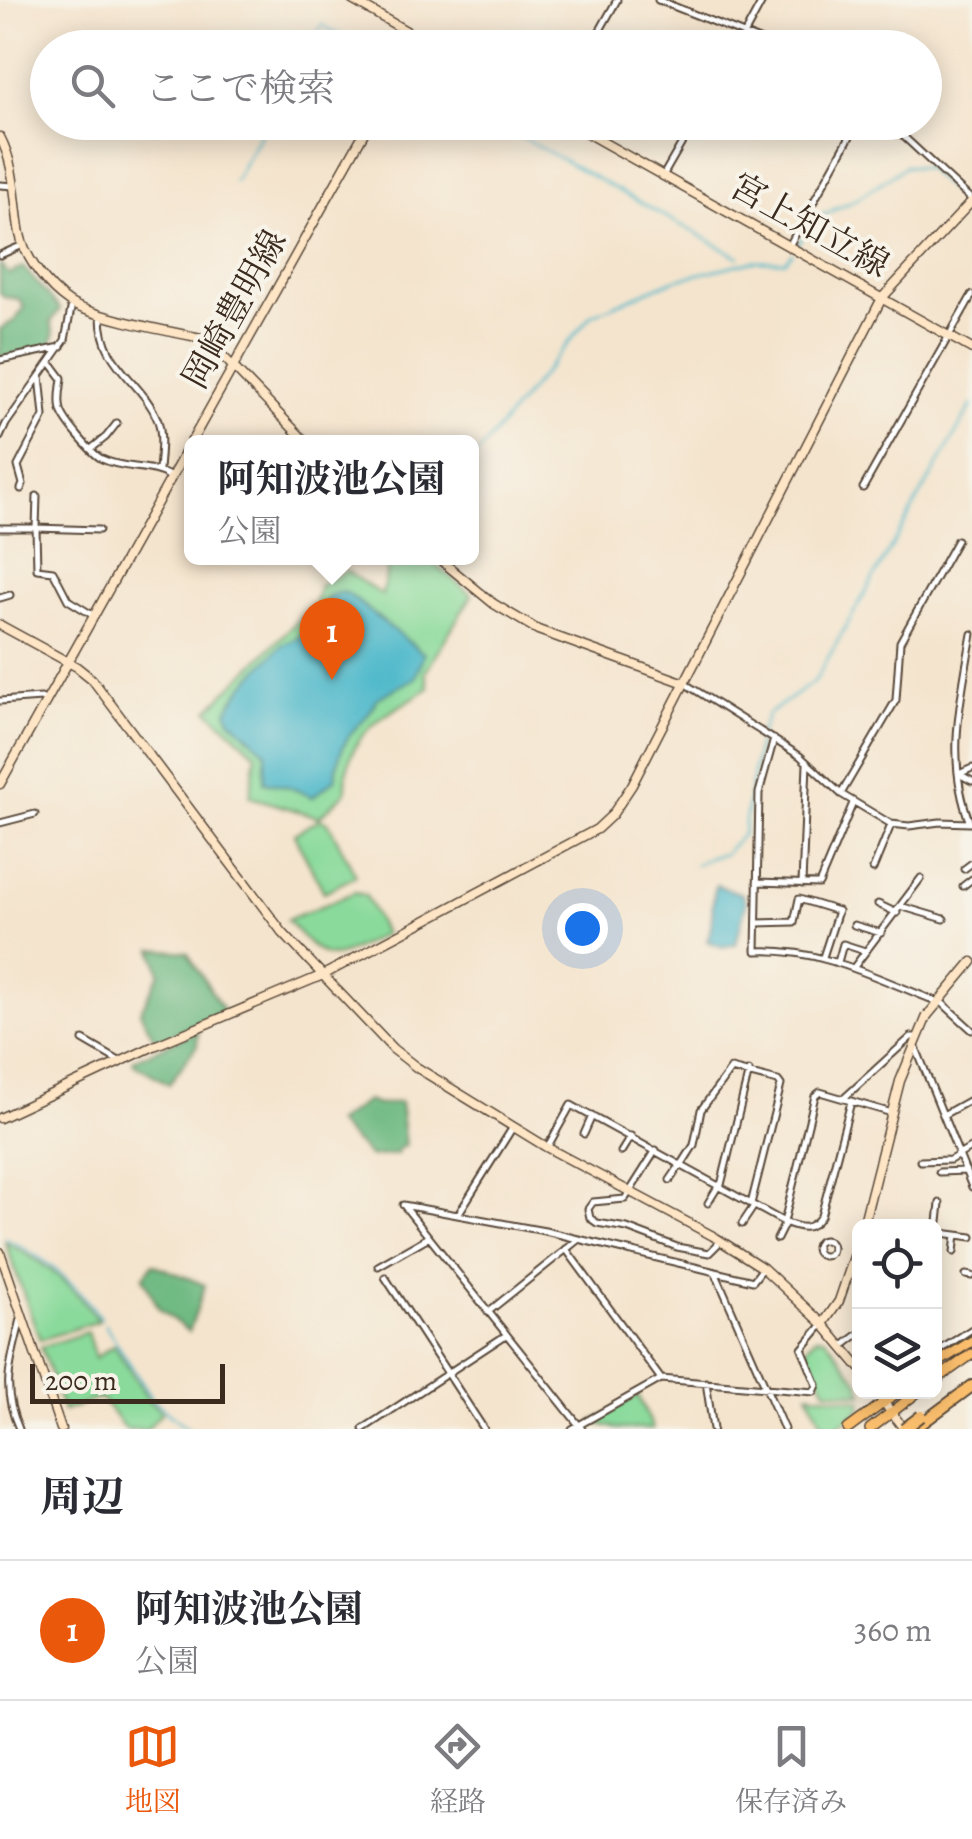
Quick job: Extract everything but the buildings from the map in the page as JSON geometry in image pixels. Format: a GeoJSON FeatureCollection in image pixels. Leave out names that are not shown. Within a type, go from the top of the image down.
{"type":"FeatureCollection","features":[{"type":"Feature","properties":{"kind":"highway"},"geometry":{"type":"LineString","coordinates":[[904,1429],[972,1383]]}},
{"type":"Feature","properties":{"kind":"highway"},"geometry":{"type":"LineString","coordinates":[[914,1429],[922,1419]]}},
{"type":"Feature","properties":{"kind":"main road"},"geometry":{"type":"LineString","coordinates":[[942,1361],[972,1340]]}},
{"type":"Feature","properties":{"kind":"main road"},"geometry":{"type":"LineString","coordinates":[[942,1375],[972,1354]]}},
{"type":"Feature","properties":{"kind":"main road"},"geometry":{"type":"LineString","coordinates":[[848,1429],[889,1399]]}},
{"type":"Feature","properties":{"kind":"main road"},"geometry":{"type":"LineString","coordinates":[[870,1429],[909,1399]]}},
{"type":"Feature","properties":{"kind":"street"},"geometry":{"type":"LineString","coordinates":[[352,0],[406,30]]}},
{"type":"Feature","properties":{"kind":"street"},"geometry":{"type":"LineString","coordinates":[[600,30],[617,0]]}},
{"type":"Feature","properties":{"kind":"street"},"geometry":{"type":"LineString","coordinates":[[658,0],[734,30]]}},
{"type":"Feature","properties":{"kind":"street"},"geometry":{"type":"LineString","coordinates":[[746,30],[763,0]]}},
{"type":"Feature","properties":{"kind":"street"},"geometry":{"type":"LineString","coordinates":[[0,137],[8,155],[23,245],[37,268],[72,304],[202,338],[297,435]]}},
{"type":"Feature","properties":{"kind":"street","name":"岡崎豊明線"},"geometry":{"type":"LineString","coordinates":[[195,435],[360,140]]}},
{"type":"Feature","properties":{"kind":"street","name":"宮上知立線"},"geometry":{"type":"LineString","coordinates":[[601,140],[972,350]]}},
{"type":"Feature","properties":{"kind":"street"},"geometry":{"type":"LineString","coordinates":[[664,174],[684,140]]}},
{"type":"Feature","properties":{"kind":"street"},"geometry":{"type":"LineString","coordinates":[[788,247],[848,140]]}},
{"type":"Feature","properties":{"kind":"street"},"geometry":{"type":"LineString","coordinates":[[0,1118],[323,975],[596,830],[612,816],[882,298],[970,203],[906,140]]}},
{"type":"Feature","properties":{"kind":"street"},"geometry":{"type":"LineString","coordinates":[[0,185],[14,186]]}},
{"type":"Feature","properties":{"kind":"street"},"geometry":{"type":"LineString","coordinates":[[0,256],[23,245]]}},
{"type":"Feature","properties":{"kind":"street"},"geometry":{"type":"LineString","coordinates":[[863,488],[972,295]]}},
{"type":"Feature","properties":{"kind":"street"},"geometry":{"type":"LineString","coordinates":[[0,437],[61,347],[68,333],[72,304]]}},
{"type":"Feature","properties":{"kind":"street"},"geometry":{"type":"LineString","coordinates":[[102,314],[104,344],[158,420],[159,470]]}},
{"type":"Feature","properties":{"kind":"street"},"geometry":{"type":"LineString","coordinates":[[0,360],[61,347]]}},
{"type":"Feature","properties":{"kind":"street"},"geometry":{"type":"LineString","coordinates":[[50,362],[62,378],[60,410],[91,450],[101,459],[159,470],[171,477]]}},
{"type":"Feature","properties":{"kind":"street"},"geometry":{"type":"LineString","coordinates":[[21,489],[18,466],[44,416],[40,376]]}},
{"type":"Feature","properties":{"kind":"street"},"geometry":{"type":"LineString","coordinates":[[91,450],[117,422]]}},
{"type":"Feature","properties":{"kind":"street","name":"岡崎豊明線"},"geometry":{"type":"LineString","coordinates":[[0,784],[184,454]]}},
{"type":"Feature","properties":{"kind":"street"},"geometry":{"type":"LineString","coordinates":[[37,496],[37,570],[54,571],[68,600],[94,616]]}},
{"type":"Feature","properties":{"kind":"street"},"geometry":{"type":"LineString","coordinates":[[0,528],[99,530]]}},
{"type":"Feature","properties":{"kind":"street"},"geometry":{"type":"LineString","coordinates":[[841,794],[896,700],[900,642],[956,540]]}},
{"type":"Feature","properties":{"kind":"street"},"geometry":{"type":"LineString","coordinates":[[447,565],[494,604],[538,630],[682,682],[774,739],[841,794],[891,824],[971,824],[954,732],[972,634]]}},
{"type":"Feature","properties":{"kind":"street"},"geometry":{"type":"LineString","coordinates":[[0,598],[10,595]]}},
{"type":"Feature","properties":{"kind":"street"},"geometry":{"type":"LineString","coordinates":[[0,625],[92,679],[282,932],[394,1049],[416,1067],[548,1148],[629,1189],[763,1268],[852,1357]]}},
{"type":"Feature","properties":{"kind":"street"},"geometry":{"type":"LineString","coordinates":[[0,701],[47,701]]}},
{"type":"Feature","properties":{"kind":"street"},"geometry":{"type":"LineString","coordinates":[[774,739],[760,787],[756,951],[781,950],[854,967],[866,976],[938,1001],[972,1030]]}},
{"type":"Feature","properties":{"kind":"street"},"geometry":{"type":"LineString","coordinates":[[802,884],[807,764]]}},
{"type":"Feature","properties":{"kind":"street"},"geometry":{"type":"LineString","coordinates":[[959,774],[972,768]]}},
{"type":"Feature","properties":{"kind":"street"},"geometry":{"type":"LineString","coordinates":[[959,774],[972,780]]}},
{"type":"Feature","properties":{"kind":"street"},"geometry":{"type":"LineString","coordinates":[[757,882],[819,884],[853,802]]}},
{"type":"Feature","properties":{"kind":"street"},"geometry":{"type":"LineString","coordinates":[[0,823],[36,814]]}},
{"type":"Feature","properties":{"kind":"street"},"geometry":{"type":"LineString","coordinates":[[873,868],[891,824]]}},
{"type":"Feature","properties":{"kind":"street"},"geometry":{"type":"LineString","coordinates":[[964,869],[972,863]]}},
{"type":"Feature","properties":{"kind":"street"},"geometry":{"type":"LineString","coordinates":[[854,967],[921,878]]}},
{"type":"Feature","properties":{"kind":"street"},"geometry":{"type":"LineString","coordinates":[[963,886],[972,879]]}},
{"type":"Feature","properties":{"kind":"street"},"geometry":{"type":"LineString","coordinates":[[756,923],[794,922],[799,899],[838,911],[823,957]]}},
{"type":"Feature","properties":{"kind":"street"},"geometry":{"type":"LineString","coordinates":[[878,904],[944,918]]}},
{"type":"Feature","properties":{"kind":"street"},"geometry":{"type":"LineString","coordinates":[[854,925],[881,933]]}},
{"type":"Feature","properties":{"kind":"street"},"geometry":{"type":"LineString","coordinates":[[838,962],[843,944],[866,952]]}},
{"type":"Feature","properties":{"kind":"street"},"geometry":{"type":"LineString","coordinates":[[865,1219],[892,1112],[926,1016],[972,962]]}},
{"type":"Feature","properties":{"kind":"street"},"geometry":{"type":"LineString","coordinates":[[843,1099],[911,1037],[969,1169],[972,1186]]}},
{"type":"Feature","properties":{"kind":"street"},"geometry":{"type":"LineString","coordinates":[[82,1040],[120,1062]]}},
{"type":"Feature","properties":{"kind":"street"},"geometry":{"type":"LineString","coordinates":[[670,1180],[694,1146],[702,1110],[733,1068],[781,1085],[752,1205],[742,1224]]}},
{"type":"Feature","properties":{"kind":"street"},"geometry":{"type":"LineString","coordinates":[[708,1203],[720,1186],[750,1072]]}},
{"type":"Feature","properties":{"kind":"street"},"geometry":{"type":"LineString","coordinates":[[777,1239],[814,1096],[820,1092],[892,1112]]}},
{"type":"Feature","properties":{"kind":"street"},"geometry":{"type":"LineString","coordinates":[[945,1114],[972,1098]]}},
{"type":"Feature","properties":{"kind":"street"},"geometry":{"type":"LineString","coordinates":[[548,1148],[571,1104],[784,1222],[810,1227],[821,1216],[851,1102]]}},
{"type":"Feature","properties":{"kind":"street"},"geometry":{"type":"LineString","coordinates":[[584,1134],[592,1116]]}},
{"type":"Feature","properties":{"kind":"street"},"geometry":{"type":"LineString","coordinates":[[460,1212],[513,1127]]}},
{"type":"Feature","properties":{"kind":"street"},"geometry":{"type":"LineString","coordinates":[[621,1152],[631,1136]]}},
{"type":"Feature","properties":{"kind":"street"},"geometry":{"type":"LineString","coordinates":[[920,1161],[950,1160],[972,1147]]}},
{"type":"Feature","properties":{"kind":"street"},"geometry":{"type":"LineString","coordinates":[[656,1150],[625,1199],[594,1202],[588,1209],[590,1218],[597,1224],[627,1228],[677,1247],[709,1252],[722,1241]]}},
{"type":"Feature","properties":{"kind":"street"},"geometry":{"type":"LineString","coordinates":[[939,1172],[969,1169]]}},
{"type":"Feature","properties":{"kind":"street"},"geometry":{"type":"LineString","coordinates":[[938,1219],[940,1203]]}},
{"type":"Feature","properties":{"kind":"street"},"geometry":{"type":"LineString","coordinates":[[763,1268],[753,1281],[460,1212],[403,1205],[578,1428],[661,1379],[814,1392],[817,1384],[802,1349],[839,1300],[852,1262]]}},
{"type":"Feature","properties":{"kind":"street"},"geometry":{"type":"LineString","coordinates":[[810,1227],[820,1242]]}},
{"type":"Feature","properties":{"kind":"street"},"geometry":{"type":"LineString","coordinates":[[942,1233],[972,1237]]}},
{"type":"Feature","properties":{"kind":"street"},"geometry":{"type":"LineString","coordinates":[[954,1252],[956,1235]]}},
{"type":"Feature","properties":{"kind":"street"},"geometry":{"type":"LineString","coordinates":[[378,1266],[429,1236]]}},
{"type":"Feature","properties":{"kind":"street"},"geometry":{"type":"LineString","coordinates":[[488,1312],[579,1239]]}},
{"type":"Feature","properties":{"kind":"street"},"geometry":{"type":"LineString","coordinates":[[566,1249],[661,1379]]}},
{"type":"Feature","properties":{"kind":"street"},"geometry":{"type":"LineString","coordinates":[[0,1252],[61,1429]]}},
{"type":"Feature","properties":{"kind":"street"},"geometry":{"type":"LineString","coordinates":[[716,1274],[784,1429]]}},
{"type":"Feature","properties":{"kind":"street"},"geometry":{"type":"LineString","coordinates":[[385,1277],[484,1429]]}},
{"type":"Feature","properties":{"kind":"street"},"geometry":{"type":"LineString","coordinates":[[19,1429],[3,1385],[22,1311]]}},
{"type":"Feature","properties":{"kind":"street"},"geometry":{"type":"LineString","coordinates":[[942,1349],[972,1329]]}},
{"type":"Feature","properties":{"kind":"street"},"geometry":{"type":"LineString","coordinates":[[364,1429],[506,1335]]}},
{"type":"Feature","properties":{"kind":"street"},"geometry":{"type":"LineString","coordinates":[[844,1346],[852,1340]]}},
{"type":"Feature","properties":{"kind":"street"},"geometry":{"type":"LineString","coordinates":[[706,1382],[713,1429]]}},
{"type":"Feature","properties":{"kind":"street"},"geometry":{"type":"LineString","coordinates":[[882,1399],[904,1429]]}},
{"type":"Feature","properties":{"kind":"green space"},"geometry":{"type":"Polygon","coordinates":[[[0,264],[9,274],[23,267],[60,309],[51,322],[51,346],[0,358],[0,329],[15,320],[24,308],[19,299],[4,297],[0,292],[0,264]]]}},
{"type":"Feature","properties":{"kind":"green space"},"geometry":{"type":"Polygon","coordinates":[[[436,565],[472,595],[425,672],[429,688],[370,728],[352,754],[346,792],[319,817],[250,797],[256,754],[208,710],[315,603],[320,585],[346,571],[382,595],[388,567],[436,565]]]}},
{"type":"Feature","properties":{"kind":"green space"},"geometry":{"type":"Polygon","coordinates":[[[320,819],[328,822],[356,876],[324,892],[294,834],[320,819]]]}},
{"type":"Feature","properties":{"kind":"green space"},"geometry":{"type":"Polygon","coordinates":[[[355,892],[366,896],[384,934],[351,951],[331,956],[322,953],[287,920],[355,892]]]}},
{"type":"Feature","properties":{"kind":"green space"},"geometry":{"type":"Polygon","coordinates":[[[153,949],[187,952],[224,1012],[156,1042],[140,1012],[160,973],[153,949]]]}},
{"type":"Feature","properties":{"kind":"green space"},"geometry":{"type":"Polygon","coordinates":[[[198,1031],[197,1045],[169,1084],[134,1064],[133,1060],[198,1031]]]}},
{"type":"Feature","properties":{"kind":"green space"},"geometry":{"type":"Polygon","coordinates":[[[367,1101],[378,1105],[400,1102],[405,1146],[397,1154],[370,1157],[335,1123],[367,1101]]]}},
{"type":"Feature","properties":{"kind":"green space"},"geometry":{"type":"Polygon","coordinates":[[[5,1242],[57,1275],[98,1321],[40,1340],[5,1242]]]}},
{"type":"Feature","properties":{"kind":"green space"},"geometry":{"type":"Polygon","coordinates":[[[153,1264],[205,1285],[189,1332],[159,1309],[143,1277],[153,1264]]]}},
{"type":"Feature","properties":{"kind":"green space"},"geometry":{"type":"Polygon","coordinates":[[[87,1332],[95,1358],[114,1345],[149,1401],[162,1412],[147,1429],[125,1429],[101,1398],[63,1411],[41,1347],[87,1332]]]}},
{"type":"Feature","properties":{"kind":"green space"},"geometry":{"type":"Polygon","coordinates":[[[816,1337],[825,1337],[852,1373],[852,1393],[826,1390],[806,1348],[816,1337]]]}},
{"type":"Feature","properties":{"kind":"green space"},"geometry":{"type":"Polygon","coordinates":[[[808,1393],[862,1400],[861,1409],[834,1429],[825,1429],[808,1393]]]}},
{"type":"Feature","properties":{"kind":"green space"},"geometry":{"type":"Polygon","coordinates":[[[638,1395],[653,1429],[619,1429],[592,1422],[638,1395]]]}},
{"type":"Feature","properties":{"kind":"water"},"geometry":{"type":"Polygon","coordinates":[[[348,594],[424,654],[415,678],[376,699],[345,743],[335,779],[313,797],[264,782],[266,752],[230,719],[227,710],[244,685],[282,645],[302,636],[329,596],[348,594]]]}},
{"type":"Feature","properties":{"kind":"water"},"geometry":{"type":"Polygon","coordinates":[[[716,885],[742,894],[746,903],[736,944],[723,947],[707,941],[716,885]]]}},
{"type":"Feature","properties":{"kind":"waterway"},"geometry":{"type":"LineString","coordinates":[[319,30],[322,25],[331,30]]}},
{"type":"Feature","properties":{"kind":"waterway"},"geometry":{"type":"LineString","coordinates":[[234,182],[257,140]]}},
{"type":"Feature","properties":{"kind":"waterway"},"geometry":{"type":"LineString","coordinates":[[527,140],[739,257]]}},
{"type":"Feature","properties":{"kind":"waterway"},"geometry":{"type":"LineString","coordinates":[[796,246],[819,217],[853,201],[906,166],[926,168],[965,204]]}},
{"type":"Feature","properties":{"kind":"waterway"},"geometry":{"type":"LineString","coordinates":[[479,452],[591,315],[674,280],[752,261],[785,261],[792,253]]}},
{"type":"Feature","properties":{"kind":"waterway"},"geometry":{"type":"LineString","coordinates":[[695,865],[724,854],[743,834],[760,733],[768,714],[815,681],[972,405]]}},
{"type":"Feature","properties":{"kind":"waterway"},"geometry":{"type":"LineString","coordinates":[[6,1239],[59,1273],[101,1319]]}},
{"type":"Feature","properties":{"kind":"waterway"},"geometry":{"type":"LineString","coordinates":[[105,1325],[153,1400],[188,1429]]}},
{"type":"Feature","properties":{"kind":"place","name":"阿知波池公園"},"geometry":{"type":"Point","coordinates":[332,680]}}]}
